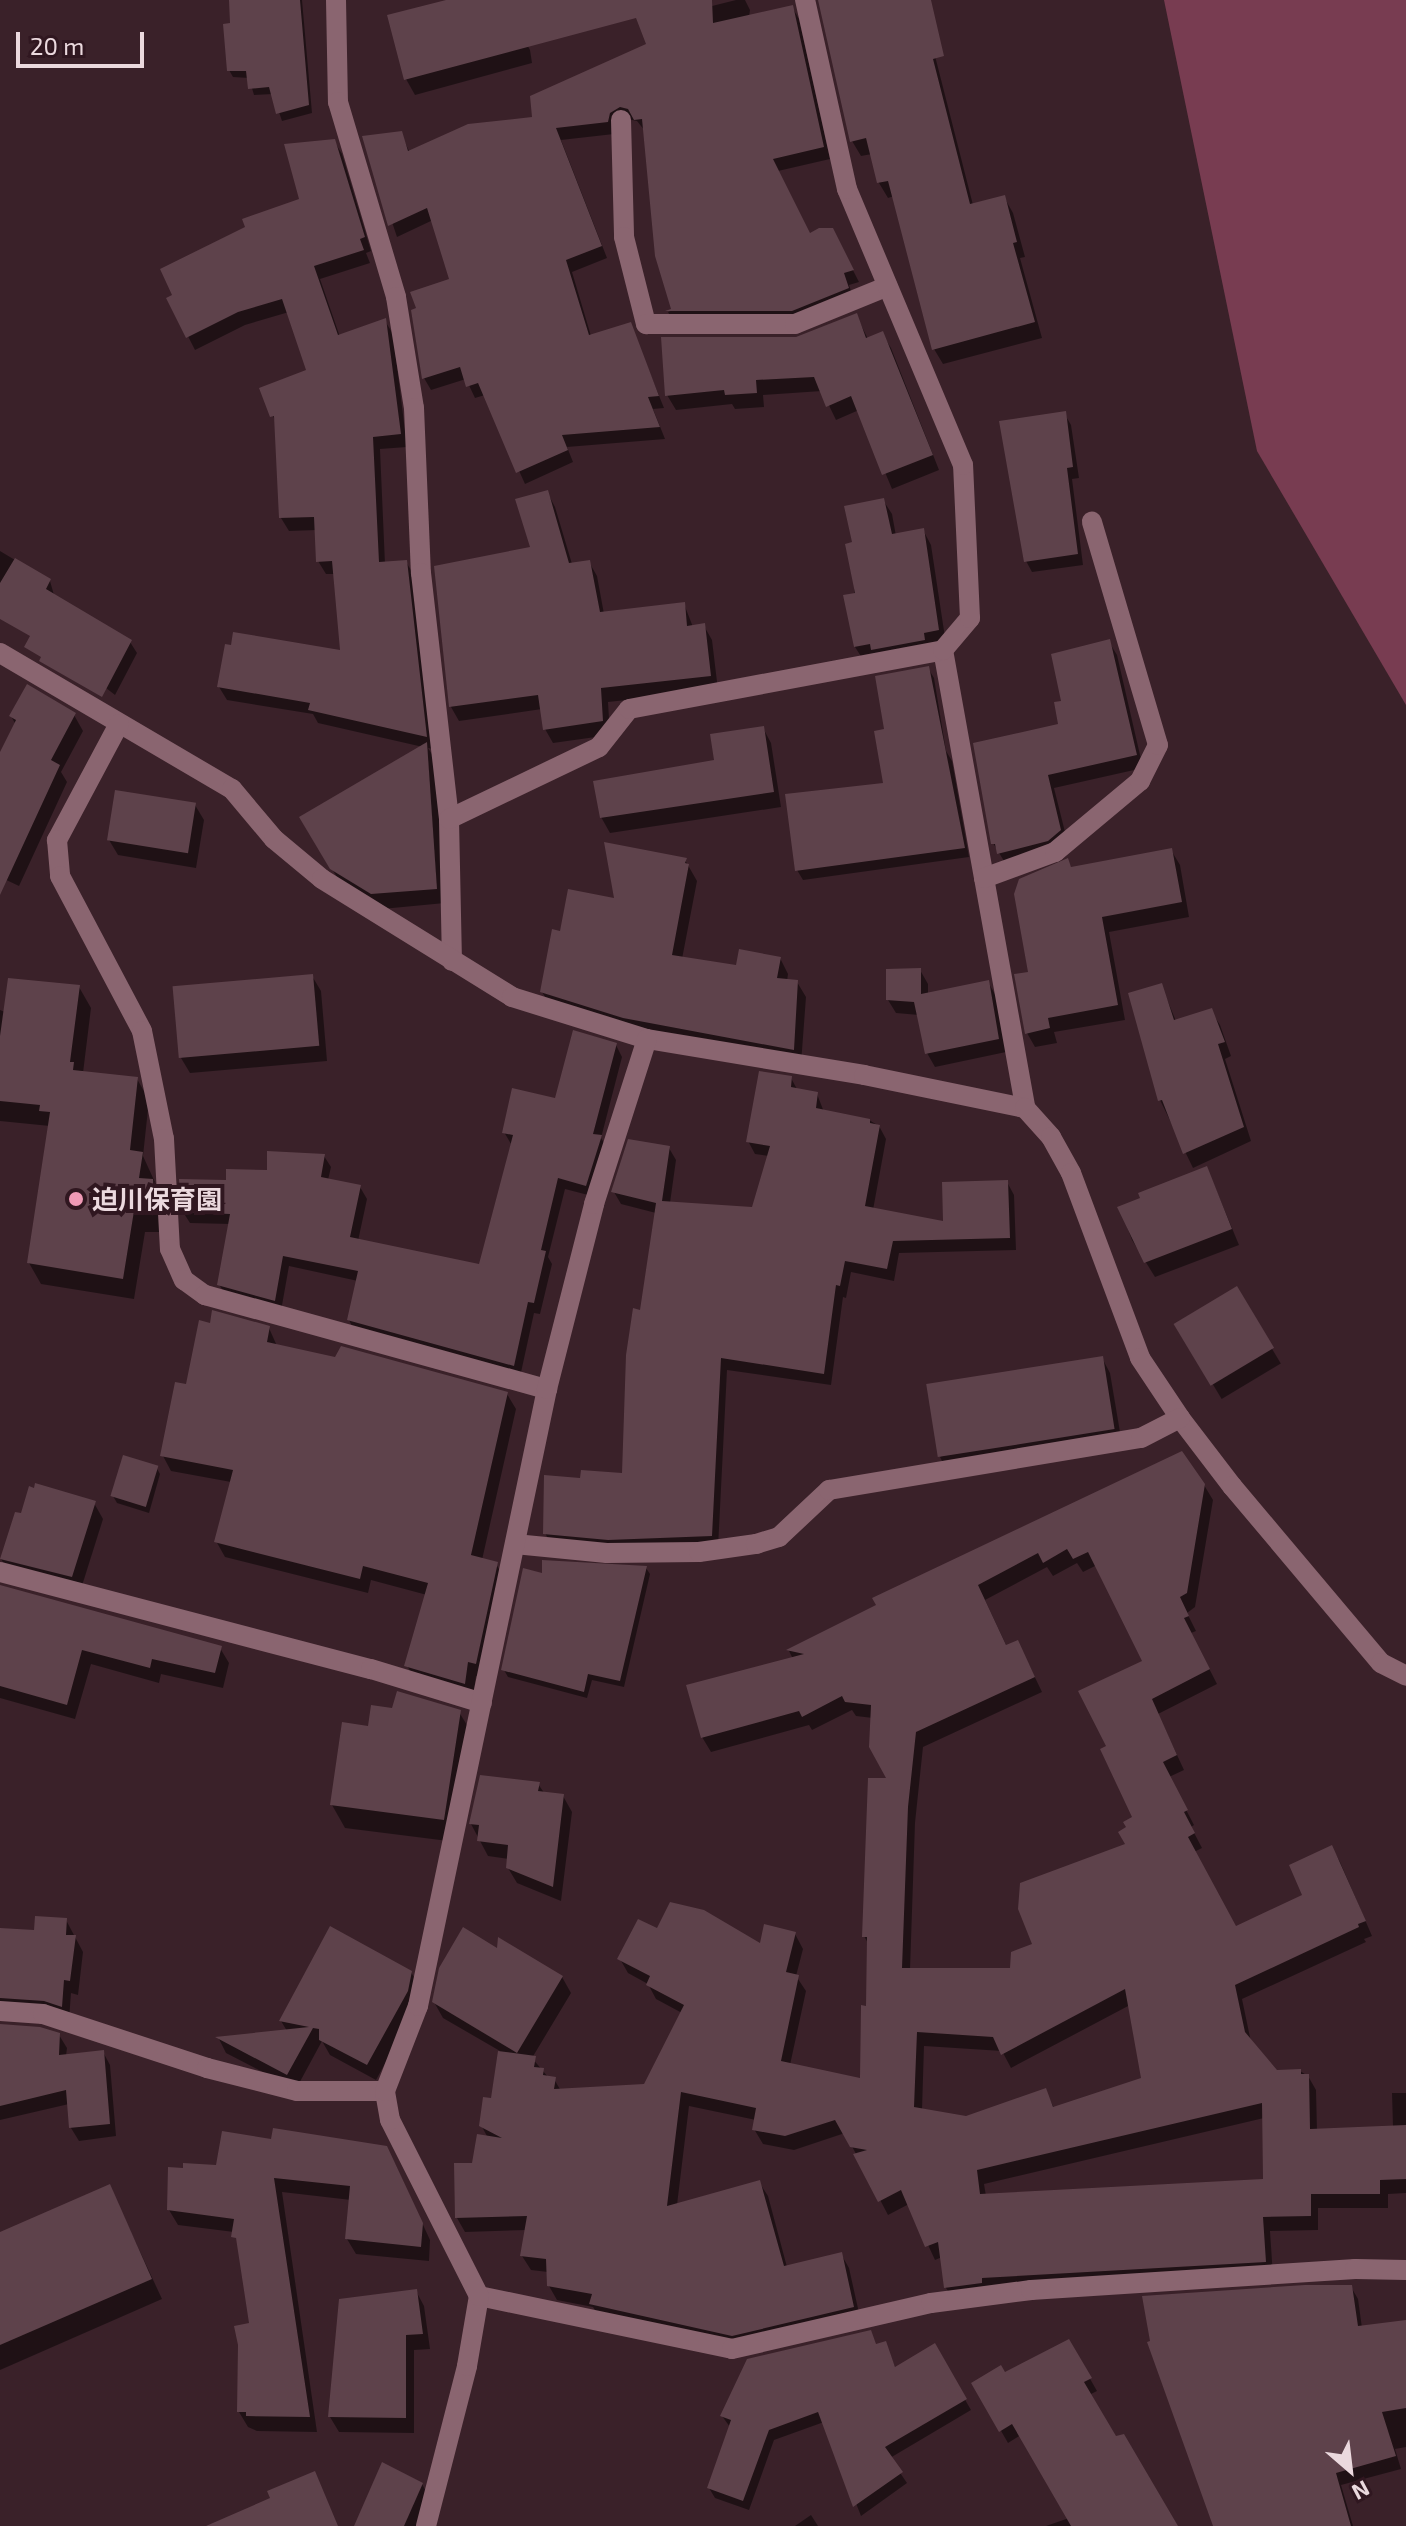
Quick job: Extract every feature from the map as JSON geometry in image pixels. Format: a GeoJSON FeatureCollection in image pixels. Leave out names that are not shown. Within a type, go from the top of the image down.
{"type":"FeatureCollection","features":[{"type":"Feature","properties":{"kind":"street"},"geometry":{"type":"LineString","coordinates":[[336,0],[338,102],[396,297],[414,408],[421,573],[449,819],[452,961]]}},
{"type":"Feature","properties":{"kind":"street"},"geometry":{"type":"LineString","coordinates":[[449,819],[599,747],[629,709],[943,650],[970,618],[963,465],[847,189],[805,0]]}},
{"type":"Feature","properties":{"kind":"street"},"geometry":{"type":"LineString","coordinates":[[621,120],[624,237],[646,324],[795,324],[888,286]]}},
{"type":"Feature","properties":{"kind":"street"},"geometry":{"type":"LineString","coordinates":[[984,878],[1055,852],[1140,781],[1158,745],[1092,522]]}},
{"type":"Feature","properties":{"kind":"street"},"geometry":{"type":"LineString","coordinates":[[943,650],[1025,1108],[1051,1137],[1071,1173],[1140,1358],[1180,1418],[1232,1486],[1381,1663],[1406,1676]]}},
{"type":"Feature","properties":{"kind":"street"},"geometry":{"type":"LineString","coordinates":[[0,653],[232,789],[274,839],[322,879],[512,997],[647,1039],[864,1075],[1025,1108]]}},
{"type":"Feature","properties":{"kind":"street"},"geometry":{"type":"LineString","coordinates":[[119,724],[57,840],[60,876],[142,1031],[164,1139],[170,1249],[184,1280],[205,1295],[547,1389]]}},
{"type":"Feature","properties":{"kind":"street"},"geometry":{"type":"LineString","coordinates":[[426,2526],[467,2366],[479,2296],[390,2120],[385,2091],[418,2006],[547,1389],[594,1204],[647,1039]]}},
{"type":"Feature","properties":{"kind":"street"},"geometry":{"type":"LineString","coordinates":[[515,1544],[607,1553],[699,1552],[756,1544],[779,1537],[829,1490],[1141,1438],[1180,1418]]}},
{"type":"Feature","properties":{"kind":"street"},"geometry":{"type":"LineString","coordinates":[[0,1572],[371,1669],[482,1703]]}},
{"type":"Feature","properties":{"kind":"street"},"geometry":{"type":"LineString","coordinates":[[0,2011],[43,2014],[207,2068],[297,2091],[385,2091]]}},
{"type":"Feature","properties":{"kind":"street"},"geometry":{"type":"LineString","coordinates":[[479,2296],[732,2349],[931,2303],[1031,2290],[1355,2269],[1406,2270]]}},
{"type":"Feature","properties":{"kind":"shaded area"},"geometry":{"type":"Polygon","coordinates":[[[1164,0],[1406,0],[1406,705],[1257,451],[1164,0]]]}},
{"type":"Feature","properties":{"kind":"building"},"geometry":{"type":"Polygon","coordinates":[[[229,0],[300,0],[309,105],[276,114],[269,87],[248,89],[246,71],[227,71],[223,24],[230,23],[229,0]]]}},
{"type":"Feature","properties":{"kind":"building"},"geometry":{"type":"Polygon","coordinates":[[[446,0],[712,0],[713,23],[793,5],[824,147],[773,159],[810,233],[819,228],[833,228],[854,270],[844,273],[849,288],[792,311],[665,311],[671,309],[655,256],[642,119],[634,120],[628,109],[620,107],[610,113],[608,122],[556,128],[602,246],[566,260],[589,335],[631,322],[659,396],[648,397],[660,427],[562,435],[568,450],[516,473],[478,383],[466,387],[460,367],[422,379],[411,310],[416,308],[410,292],[449,279],[427,208],[388,226],[362,136],[402,131],[408,151],[468,124],[532,117],[530,96],[646,44],[636,18],[404,80],[387,15],[446,0]]]}},
{"type":"Feature","properties":{"kind":"building"},"geometry":{"type":"Polygon","coordinates":[[[818,0],[931,0],[944,56],[933,59],[970,204],[1005,195],[1017,242],[1013,243],[1035,322],[932,350],[888,181],[877,183],[866,138],[850,142],[818,0]]]}},
{"type":"Feature","properties":{"kind":"building"},"geometry":{"type":"Polygon","coordinates":[[[335,139],[365,237],[360,239],[364,250],[314,266],[338,335],[386,318],[401,434],[373,437],[379,562],[407,560],[427,737],[308,710],[310,703],[217,687],[225,644],[231,645],[233,632],[340,650],[332,561],[316,562],[314,517],[279,518],[274,416],[270,417],[259,388],[306,370],[282,299],[238,312],[186,338],[166,298],[172,295],[160,269],[245,227],[242,219],[299,199],[284,144],[335,139]]]}},
{"type":"Feature","properties":{"kind":"building"},"geometry":{"type":"Polygon","coordinates":[[[857,313],[866,338],[883,331],[933,455],[882,475],[851,396],[826,407],[814,377],[756,380],[757,393],[725,395],[724,390],[665,396],[661,337],[796,337],[857,313]]]}},
{"type":"Feature","properties":{"kind":"building"},"geometry":{"type":"Polygon","coordinates":[[[1066,411],[1073,467],[1067,468],[1078,554],[1024,562],[999,421],[1066,411]]]}},
{"type":"Feature","properties":{"kind":"building"},"geometry":{"type":"Polygon","coordinates":[[[548,490],[569,563],[590,560],[600,612],[685,602],[687,626],[705,623],[711,676],[601,688],[603,721],[543,730],[538,695],[449,707],[434,566],[530,547],[515,499],[548,490]]]}},
{"type":"Feature","properties":{"kind":"building"},"geometry":{"type":"Polygon","coordinates":[[[884,498],[892,534],[924,528],[939,630],[924,633],[925,640],[871,650],[870,644],[854,647],[843,595],[855,593],[845,544],[852,542],[844,506],[884,498]]]}},
{"type":"Feature","properties":{"kind":"building"},"geometry":{"type":"Polygon","coordinates":[[[15,558],[51,579],[46,589],[132,640],[102,697],[39,661],[41,657],[24,647],[30,636],[0,619],[0,583],[15,558]]]}},
{"type":"Feature","properties":{"kind":"building"},"geometry":{"type":"Polygon","coordinates":[[[1110,639],[1137,755],[1048,775],[1061,830],[1048,841],[997,854],[995,844],[991,844],[973,743],[1058,724],[1054,702],[1061,701],[1051,654],[1110,639]]]}},
{"type":"Feature","properties":{"kind":"building"},"geometry":{"type":"Polygon","coordinates":[[[929,666],[965,848],[795,871],[785,794],[883,783],[874,731],[884,729],[875,676],[929,666]]]}},
{"type":"Feature","properties":{"kind":"building"},"geometry":{"type":"Polygon","coordinates":[[[27,684],[76,713],[51,760],[60,765],[0,895],[0,752],[16,720],[9,716],[27,684]]]}},
{"type":"Feature","properties":{"kind":"building"},"geometry":{"type":"Polygon","coordinates":[[[764,726],[774,792],[600,818],[593,781],[714,760],[710,734],[764,726]]]}},
{"type":"Feature","properties":{"kind":"building"},"geometry":{"type":"Polygon","coordinates":[[[427,742],[437,889],[371,894],[330,869],[299,817],[427,742]]]}},
{"type":"Feature","properties":{"kind":"building"},"geometry":{"type":"Polygon","coordinates":[[[115,790],[196,803],[188,853],[107,840],[115,790]]]}},
{"type":"Feature","properties":{"kind":"building"},"geometry":{"type":"Polygon","coordinates":[[[604,842],[687,858],[685,863],[689,864],[672,955],[736,965],[739,949],[781,957],[777,978],[798,980],[794,1050],[623,1018],[540,992],[552,929],[560,931],[568,889],[614,898],[604,842]]]}},
{"type":"Feature","properties":{"kind":"building"},"geometry":{"type":"Polygon","coordinates":[[[1172,848],[1182,902],[1102,917],[1118,1005],[1048,1018],[1050,1028],[1025,1034],[1014,974],[1028,972],[1014,894],[1019,879],[1068,858],[1071,867],[1172,848]]]}},
{"type":"Feature","properties":{"kind":"building"},"geometry":{"type":"Polygon","coordinates":[[[921,968],[921,994],[989,980],[999,1039],[925,1054],[914,1002],[886,1000],[886,969],[921,968]]]}},
{"type":"Feature","properties":{"kind":"building"},"geometry":{"type":"Polygon","coordinates":[[[313,974],[319,1046],[179,1058],[173,986],[313,974]]]}},
{"type":"Feature","properties":{"kind":"building"},"geometry":{"type":"Polygon","coordinates":[[[8,978],[80,985],[70,1062],[74,1062],[73,1070],[138,1077],[130,1150],[143,1152],[139,1178],[153,1179],[155,1212],[134,1211],[123,1279],[27,1263],[50,1112],[39,1111],[40,1105],[0,1101],[0,1036],[8,978]]]}},
{"type":"Feature","properties":{"kind":"building"},"geometry":{"type":"Polygon","coordinates":[[[1162,983],[1174,1020],[1212,1008],[1225,1042],[1218,1044],[1244,1127],[1183,1154],[1162,1100],[1158,1101],[1128,993],[1162,983]]]}},
{"type":"Feature","properties":{"kind":"building"},"geometry":{"type":"Polygon","coordinates":[[[573,1030],[617,1043],[593,1134],[602,1135],[586,1186],[558,1178],[541,1250],[546,1251],[534,1303],[528,1302],[514,1366],[347,1320],[358,1271],[283,1256],[275,1301],[217,1285],[230,1214],[181,1212],[179,1179],[226,1180],[226,1169],[267,1170],[267,1151],[325,1154],[321,1177],[361,1185],[350,1237],[479,1264],[513,1135],[502,1133],[512,1088],[555,1098],[573,1030]]]}},
{"type":"Feature","properties":{"kind":"building"},"geometry":{"type":"Polygon","coordinates":[[[759,1071],[792,1076],[791,1087],[818,1092],[816,1108],[870,1119],[870,1123],[880,1125],[865,1206],[943,1221],[942,1182],[1008,1180],[1010,1238],[893,1241],[887,1269],[845,1261],[840,1286],[836,1285],[824,1374],[721,1358],[712,1536],[608,1540],[543,1534],[544,1475],[580,1478],[581,1470],[622,1473],[626,1355],[633,1308],[640,1310],[656,1203],[611,1192],[628,1139],[670,1146],[662,1201],[752,1207],[770,1146],[746,1142],[759,1071]]]}},
{"type":"Feature","properties":{"kind":"building"},"geometry":{"type":"Polygon","coordinates":[[[1207,1166],[1232,1229],[1144,1263],[1117,1207],[1140,1198],[1138,1193],[1207,1166]]]}},
{"type":"Feature","properties":{"kind":"building"},"geometry":{"type":"Polygon","coordinates":[[[1237,1286],[1274,1348],[1211,1386],[1174,1324],[1237,1286]]]}},
{"type":"Feature","properties":{"kind":"building"},"geometry":{"type":"Polygon","coordinates":[[[212,1310],[270,1326],[267,1342],[335,1357],[341,1346],[508,1392],[471,1555],[498,1562],[476,1664],[468,1662],[465,1684],[404,1666],[428,1583],[363,1566],[360,1579],[214,1542],[233,1470],[160,1456],[175,1382],[186,1384],[199,1320],[210,1323],[212,1310]]]}},
{"type":"Feature","properties":{"kind":"building"},"geometry":{"type":"Polygon","coordinates":[[[1103,1356],[1115,1429],[938,1457],[926,1384],[1103,1356]]]}},
{"type":"Feature","properties":{"kind":"building"},"geometry":{"type":"Polygon","coordinates":[[[1182,1451],[1205,1484],[1187,1593],[1180,1597],[1189,1616],[1184,1618],[1210,1669],[1152,1699],[1177,1755],[1163,1762],[1188,1810],[1184,1812],[1195,1833],[1188,1837],[1236,1926],[1302,1895],[1289,1865],[1332,1845],[1366,1921],[1235,1985],[1245,2032],[1277,2070],[1301,2069],[1301,2074],[1309,2074],[1310,2129],[1406,2125],[1406,2179],[1380,2180],[1380,2194],[1311,2194],[1311,2216],[1263,2217],[1266,2262],[982,2278],[982,2283],[944,2288],[938,2242],[925,2247],[901,2190],[878,2202],[853,2154],[867,2150],[850,2147],[835,2120],[785,2136],[752,2130],[756,2108],[681,2092],[667,2206],[760,2180],[784,2266],[842,2252],[854,2307],[732,2336],[589,2304],[592,2294],[547,2286],[546,2259],[520,2256],[527,2216],[455,2218],[454,2163],[472,2163],[477,2134],[502,2138],[479,2126],[483,2097],[491,2098],[498,2051],[536,2056],[534,2067],[544,2068],[543,2075],[556,2077],[554,2089],[644,2084],[684,2005],[646,1985],[650,1976],[617,1959],[638,1919],[657,1928],[670,1902],[704,1910],[760,1943],[764,1924],[796,1932],[786,1972],[799,1975],[781,2061],[860,2078],[861,2005],[866,2006],[867,1937],[862,1937],[868,1778],[886,1778],[869,1747],[871,1705],[845,1702],[842,1696],[802,1717],[799,1711],[701,1738],[686,1685],[804,1654],[786,1650],[876,1605],[872,1598],[1182,1451]],[[1067,1549],[1043,1563],[1038,1553],[978,1585],[1006,1645],[1018,1640],[1035,1677],[916,1732],[908,1807],[902,1968],[1010,1968],[1011,1952],[1032,1944],[1018,1909],[1020,1883],[1125,1844],[1118,1832],[1126,1827],[1123,1822],[1132,1817],[1100,1749],[1106,1746],[1078,1691],[1142,1661],[1088,1552],[1073,1559],[1067,1549]],[[1125,1989],[1001,2055],[993,2037],[917,2032],[914,2107],[966,2116],[1046,2088],[1053,2107],[1141,2078],[1125,1989]],[[1262,2103],[977,2170],[980,2194],[1263,2179],[1262,2103]]]}},
{"type":"Feature","properties":{"kind":"building"},"geometry":{"type":"Polygon","coordinates":[[[123,1455],[158,1466],[146,1507],[110,1496],[123,1455]]]}},
{"type":"Feature","properties":{"kind":"building"},"geometry":{"type":"Polygon","coordinates":[[[35,1483],[96,1501],[72,1577],[0,1559],[15,1512],[21,1513],[29,1486],[34,1488],[35,1483]]]}},
{"type":"Feature","properties":{"kind":"building"},"geometry":{"type":"Polygon","coordinates":[[[542,1560],[647,1566],[620,1681],[588,1674],[584,1692],[501,1670],[523,1568],[542,1573],[542,1560]]]}},
{"type":"Feature","properties":{"kind":"building"},"geometry":{"type":"Polygon","coordinates":[[[0,1585],[222,1646],[215,1673],[152,1659],[150,1668],[82,1650],[67,1705],[0,1686],[0,1585]]]}},
{"type":"Feature","properties":{"kind":"building"},"geometry":{"type":"Polygon","coordinates":[[[397,1691],[461,1710],[444,1820],[330,1805],[342,1722],[368,1726],[371,1705],[392,1708],[397,1691]]]}},
{"type":"Feature","properties":{"kind":"building"},"geometry":{"type":"Polygon","coordinates":[[[480,1775],[540,1782],[538,1791],[564,1794],[553,1887],[506,1868],[508,1845],[477,1841],[479,1825],[469,1824],[480,1775]]]}},
{"type":"Feature","properties":{"kind":"building"},"geometry":{"type":"Polygon","coordinates":[[[35,1916],[67,1918],[66,1935],[76,1935],[70,1981],[64,1980],[62,2007],[44,2001],[0,1998],[0,1928],[34,1930],[35,1916]]]}},
{"type":"Feature","properties":{"kind":"building"},"geometry":{"type":"Polygon","coordinates":[[[330,1926],[412,1971],[408,1991],[367,2065],[319,2040],[319,2029],[313,2028],[287,2075],[215,2037],[309,2027],[279,2021],[330,1926]]]}},
{"type":"Feature","properties":{"kind":"building"},"geometry":{"type":"Polygon","coordinates":[[[463,1927],[497,1948],[498,1937],[563,1976],[517,2053],[432,2002],[439,1968],[463,1927]]]}},
{"type":"Feature","properties":{"kind":"building"},"geometry":{"type":"Polygon","coordinates":[[[0,2024],[40,2027],[60,2033],[59,2055],[104,2050],[110,2124],[69,2128],[66,2090],[0,2106],[0,2024]]]}},
{"type":"Feature","properties":{"kind":"building"},"geometry":{"type":"Polygon","coordinates":[[[273,2128],[387,2146],[423,2223],[421,2247],[345,2239],[350,2186],[274,2178],[310,2417],[246,2416],[246,2412],[237,2412],[238,2345],[234,2326],[249,2323],[236,2238],[231,2237],[234,2219],[167,2210],[168,2167],[183,2168],[183,2163],[216,2165],[222,2131],[271,2139],[273,2128]]]}},
{"type":"Feature","properties":{"kind":"building"},"geometry":{"type":"Polygon","coordinates":[[[110,2184],[152,2279],[0,2345],[0,2232],[110,2184]]]}},
{"type":"Feature","properties":{"kind":"building"},"geometry":{"type":"Polygon","coordinates":[[[1305,2285],[1352,2285],[1358,2326],[1406,2320],[1406,2408],[1382,2412],[1396,2456],[1336,2473],[1351,2526],[1213,2526],[1147,2342],[1150,2341],[1142,2296],[1305,2285]]]}},
{"type":"Feature","properties":{"kind":"building"},"geometry":{"type":"Polygon","coordinates":[[[417,2289],[423,2334],[406,2335],[406,2418],[328,2417],[339,2299],[417,2289]]]}},
{"type":"Feature","properties":{"kind":"building"},"geometry":{"type":"Polygon","coordinates":[[[871,2330],[876,2344],[886,2341],[895,2367],[935,2343],[967,2399],[885,2447],[903,2472],[853,2507],[818,2412],[769,2430],[743,2501],[707,2488],[731,2420],[720,2416],[747,2359],[871,2330]]]}},
{"type":"Feature","properties":{"kind":"building"},"geometry":{"type":"Polygon","coordinates":[[[1069,2339],[1092,2378],[1084,2382],[1116,2436],[1124,2434],[1178,2526],[1071,2526],[1012,2424],[999,2432],[971,2383],[1001,2365],[1005,2372],[1069,2339]]]}},
{"type":"Feature","properties":{"kind":"building"},"geometry":{"type":"Polygon","coordinates":[[[382,2462],[423,2483],[404,2526],[354,2526],[382,2462]]]}},
{"type":"Feature","properties":{"kind":"building"},"geometry":{"type":"Polygon","coordinates":[[[315,2471],[338,2526],[206,2526],[270,2498],[267,2491],[315,2471]]]}},
{"type":"Feature","properties":{"kind":"place","name":"迫川保育園"},"geometry":{"type":"Point","coordinates":[76,1199]}}]}
